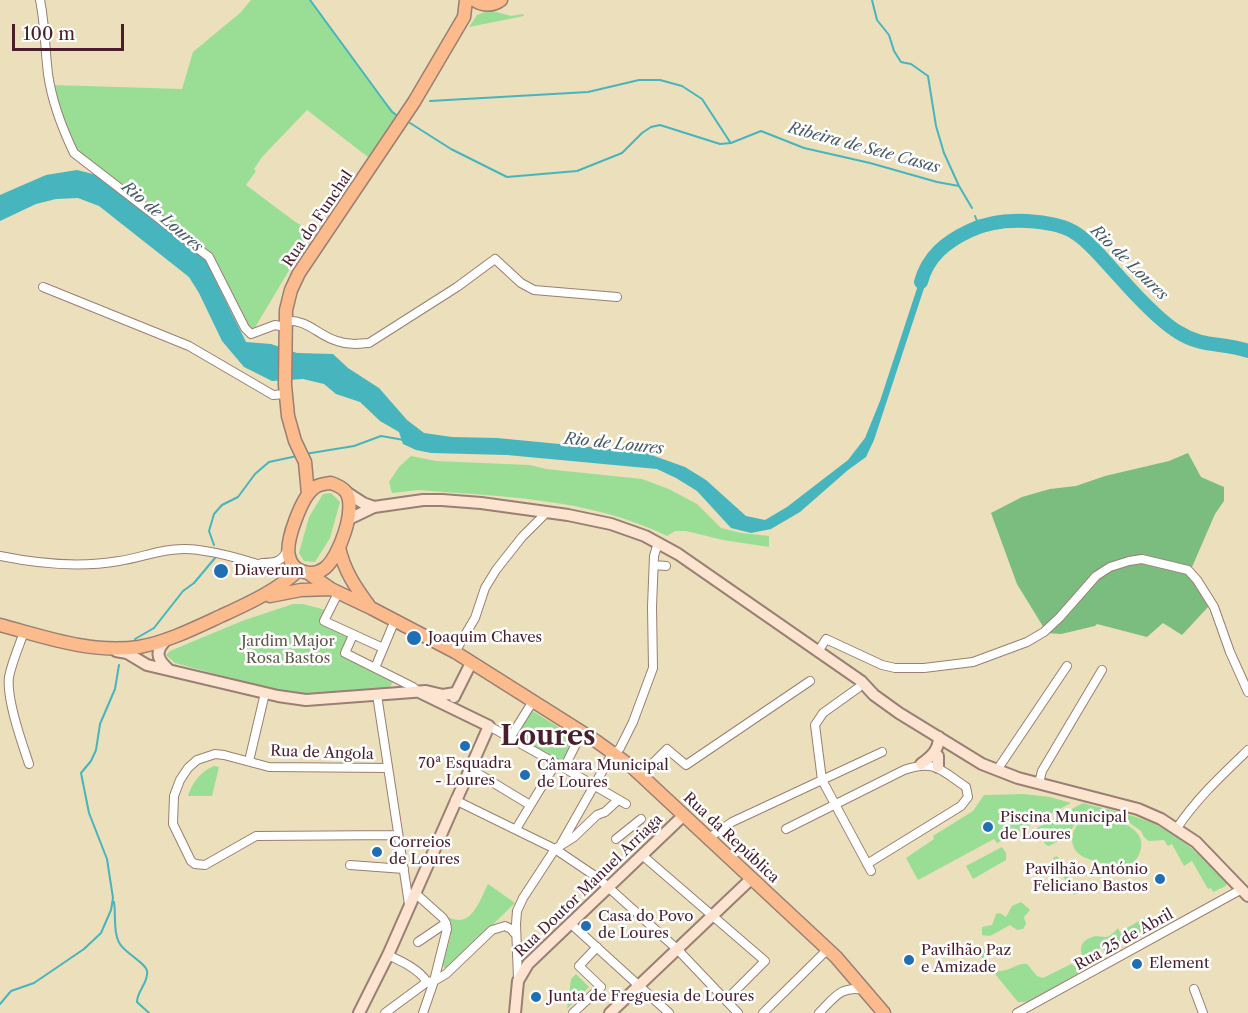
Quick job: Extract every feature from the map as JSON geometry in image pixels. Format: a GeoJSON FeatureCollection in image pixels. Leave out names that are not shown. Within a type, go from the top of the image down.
{"type":"FeatureCollection","features":[{"type":"Feature","properties":{"kind":"main road","name":"Rua do Funchal"},"geometry":{"type":"LineString","coordinates":[[464,17],[466,0]]}},
{"type":"Feature","properties":{"kind":"main road","name":"Rua do Funchal"},"geometry":{"type":"LineString","coordinates":[[308,494],[305,462],[295,441],[288,416],[286,390],[285,328],[288,299],[295,281],[406,116],[464,17],[480,2],[493,4],[501,0]]}},
{"type":"Feature","properties":{"kind":"main road","name":"Rua do Funchal"},"geometry":{"type":"LineString","coordinates":[[305,462],[346,492]]}},
{"type":"Feature","properties":{"kind":"main road"},"geometry":{"type":"LineString","coordinates":[[281,586],[296,520],[308,494],[322,484],[331,483]]}},
{"type":"Feature","properties":{"kind":"main road"},"geometry":{"type":"LineString","coordinates":[[0,625],[70,644],[101,648],[142,646],[166,639],[259,598],[303,572],[316,573],[324,569],[339,547],[349,519],[350,500],[346,492]]}},
{"type":"Feature","properties":{"kind":"main road","name":"Rua da República"},"geometry":{"type":"LineString","coordinates":[[339,547],[342,561],[352,583],[371,608]]}},
{"type":"Feature","properties":{"kind":"main road","name":"Rua da República"},"geometry":{"type":"LineString","coordinates":[[289,552],[293,564],[303,572],[334,591],[455,652],[533,700],[613,754],[684,815],[828,949],[848,969],[884,1013]]}},
{"type":"Feature","properties":{"kind":"main road"},"geometry":{"type":"LineString","coordinates":[[259,598],[301,590],[334,591]]}},
{"type":"Feature","properties":{"kind":"street"},"geometry":{"type":"LineString","coordinates":[[40,0],[51,90],[62,129],[74,153],[209,257],[245,328],[251,334],[276,325],[285,328],[300,321],[335,341],[352,345],[369,343],[457,287],[495,259],[521,284],[534,290],[617,297]]}},
{"type":"Feature","properties":{"kind":"street"},"geometry":{"type":"LineString","coordinates":[[43,288],[189,346],[273,395],[286,390]]}},
{"type":"Feature","properties":{"kind":"street"},"geometry":{"type":"LineString","coordinates":[[346,492],[374,507]]}},
{"type":"Feature","properties":{"kind":"street"},"geometry":{"type":"LineString","coordinates":[[349,519],[374,507],[423,500],[442,500],[547,512],[589,518],[611,524],[658,543],[688,560],[818,652],[899,713],[938,751],[966,787],[968,796],[956,810],[869,867],[822,780],[815,725],[823,713],[867,690]]}},
{"type":"Feature","properties":{"kind":"street"},"geometry":{"type":"LineString","coordinates":[[455,652],[475,618],[485,588],[499,564],[547,512]]}},
{"type":"Feature","properties":{"kind":"street"},"geometry":{"type":"LineString","coordinates":[[515,1013],[518,981],[517,911],[523,898],[595,787],[613,754],[620,748],[652,675],[654,556],[658,543]]}},
{"type":"Feature","properties":{"kind":"street"},"geometry":{"type":"LineString","coordinates":[[0,556],[36,563],[85,564],[119,561],[159,552],[186,549],[284,573]]}},
{"type":"Feature","properties":{"kind":"street"},"geometry":{"type":"LineString","coordinates":[[254,564],[279,561],[289,552]]}},
{"type":"Feature","properties":{"kind":"street"},"geometry":{"type":"LineString","coordinates":[[818,652],[826,639],[882,665],[895,668],[924,668],[973,662],[1027,642],[1044,632],[1095,576],[1110,567],[1142,559],[1188,570],[1197,580],[1214,607],[1230,652],[1248,692]]}},
{"type":"Feature","properties":{"kind":"street"},"geometry":{"type":"LineString","coordinates":[[654,566],[666,566]]}},
{"type":"Feature","properties":{"kind":"street"},"geometry":{"type":"LineString","coordinates":[[334,591],[324,621],[383,648]]}},
{"type":"Feature","properties":{"kind":"street"},"geometry":{"type":"LineString","coordinates":[[375,668],[395,620]]}},
{"type":"Feature","properties":{"kind":"street"},"geometry":{"type":"LineString","coordinates":[[24,632],[9,676],[9,687],[15,719],[29,764]]}},
{"type":"Feature","properties":{"kind":"street"},"geometry":{"type":"LineString","coordinates":[[353,635],[345,652],[489,726],[622,802],[597,815],[574,837],[557,848]]}},
{"type":"Feature","properties":{"kind":"street"},"geometry":{"type":"LineString","coordinates":[[166,639],[159,646],[157,654],[159,661],[168,669]]}},
{"type":"Feature","properties":{"kind":"street"},"geometry":{"type":"LineString","coordinates":[[142,646],[157,664],[168,669]]}},
{"type":"Feature","properties":{"kind":"street"},"geometry":{"type":"LineString","coordinates":[[142,646],[147,665]]}},
{"type":"Feature","properties":{"kind":"street"},"geometry":{"type":"LineString","coordinates":[[101,648],[127,653],[147,665],[265,693],[306,700],[426,691],[443,695],[455,693]]}},
{"type":"Feature","properties":{"kind":"street"},"geometry":{"type":"LineString","coordinates":[[458,710],[454,705],[455,693],[471,663]]}},
{"type":"Feature","properties":{"kind":"street"},"geometry":{"type":"LineString","coordinates":[[997,770],[1067,666]]}},
{"type":"Feature","properties":{"kind":"street"},"geometry":{"type":"LineString","coordinates":[[1039,783],[1042,771],[1102,670]]}},
{"type":"Feature","properties":{"kind":"street"},"geometry":{"type":"LineString","coordinates":[[640,776],[667,749],[686,765],[810,681]]}},
{"type":"Feature","properties":{"kind":"street"},"geometry":{"type":"LineString","coordinates":[[249,761],[265,693]]}},
{"type":"Feature","properties":{"kind":"street"},"geometry":{"type":"LineString","coordinates":[[376,695],[410,906]]}},
{"type":"Feature","properties":{"kind":"street"},"geometry":{"type":"LineString","coordinates":[[510,738],[533,700]]}},
{"type":"Feature","properties":{"kind":"street"},"geometry":{"type":"LineString","coordinates":[[359,1013],[388,955],[489,726]]}},
{"type":"Feature","properties":{"kind":"street"},"geometry":{"type":"LineString","coordinates":[[564,768],[582,732]]}},
{"type":"Feature","properties":{"kind":"street"},"geometry":{"type":"LineString","coordinates":[[1177,828],[1190,809],[1248,750]]}},
{"type":"Feature","properties":{"kind":"street"},"geometry":{"type":"LineString","coordinates":[[786,829],[904,770],[921,764],[938,751],[950,752],[963,759],[982,764]]}},
{"type":"Feature","properties":{"kind":"street"},"geometry":{"type":"LineString","coordinates":[[938,751],[1039,783],[1138,809],[1177,828],[1208,853],[1245,893]]}},
{"type":"Feature","properties":{"kind":"street"},"geometry":{"type":"LineString","coordinates":[[709,838],[732,822],[882,752]]}},
{"type":"Feature","properties":{"kind":"street","name":"Rua de Angola"},"geometry":{"type":"LineString","coordinates":[[388,768],[269,767],[224,755],[206,756],[189,768],[180,780],[174,800],[174,828],[191,861],[200,865],[205,865],[256,836],[398,835]]}},
{"type":"Feature","properties":{"kind":"street"},"geometry":{"type":"LineString","coordinates":[[516,829],[556,763]]}},
{"type":"Feature","properties":{"kind":"street"},"geometry":{"type":"LineString","coordinates":[[469,768],[530,805]]}},
{"type":"Feature","properties":{"kind":"street"},"geometry":{"type":"LineString","coordinates":[[455,800],[557,848],[596,876],[678,950],[738,1013]]}},
{"type":"Feature","properties":{"kind":"street","name":"Rua Doutor Manuel Arriaga"},"geometry":{"type":"LineString","coordinates":[[518,981],[528,963],[684,815]]}},
{"type":"Feature","properties":{"kind":"street"},"geometry":{"type":"LineString","coordinates":[[616,839],[641,819]]}},
{"type":"Feature","properties":{"kind":"street"},"geometry":{"type":"LineString","coordinates":[[642,855],[765,961],[726,1000]]}},
{"type":"Feature","properties":{"kind":"street"},"geometry":{"type":"LineString","coordinates":[[350,865],[404,868]]}},
{"type":"Feature","properties":{"kind":"street"},"geometry":{"type":"LineString","coordinates":[[610,1013],[752,878]]}},
{"type":"Feature","properties":{"kind":"street"},"geometry":{"type":"LineString","coordinates":[[416,893],[443,918],[447,929],[423,1013]]}},
{"type":"Feature","properties":{"kind":"street","name":"Rua 25 de Abril"},"geometry":{"type":"LineString","coordinates":[[1017,1013],[1245,893]]}},
{"type":"Feature","properties":{"kind":"street"},"geometry":{"type":"LineString","coordinates":[[418,942],[446,923]]}},
{"type":"Feature","properties":{"kind":"street"},"geometry":{"type":"LineString","coordinates":[[570,923],[669,1013]]}},
{"type":"Feature","properties":{"kind":"street"},"geometry":{"type":"LineString","coordinates":[[385,1013],[430,982],[447,974],[492,930],[505,926],[516,935]]}},
{"type":"Feature","properties":{"kind":"street"},"geometry":{"type":"LineString","coordinates":[[573,1013],[601,987],[579,966],[597,947]]}},
{"type":"Feature","properties":{"kind":"street"},"geometry":{"type":"LineString","coordinates":[[762,1013],[828,949]]}},
{"type":"Feature","properties":{"kind":"street"},"geometry":{"type":"LineString","coordinates":[[388,955],[405,963],[430,982]]}},
{"type":"Feature","properties":{"kind":"street"},"geometry":{"type":"LineString","coordinates":[[819,1013],[846,984],[848,969]]}},
{"type":"Feature","properties":{"kind":"street"},"geometry":{"type":"LineString","coordinates":[[842,990],[856,988],[865,990]]}},
{"type":"Feature","properties":{"kind":"street"},"geometry":{"type":"LineString","coordinates":[[1194,989],[1203,1013]]}},
{"type":"Feature","properties":{"kind":"green space"},"geometry":{"type":"Polygon","coordinates":[[[251,0],[310,0],[381,97],[397,115],[368,157],[307,110],[262,157],[254,169],[256,171],[246,185],[312,232],[251,334],[209,257],[74,153],[62,129],[54,85],[182,89],[193,52],[240,13],[251,0]]]}},
{"type":"Feature","properties":{"kind":"green space"},"geometry":{"type":"Polygon","coordinates":[[[490,10],[511,16],[523,14],[524,16],[469,27],[477,15],[490,10]]]}},
{"type":"Feature","properties":{"kind":"green space"},"geometry":{"type":"Polygon","coordinates":[[[1188,453],[1201,477],[1224,487],[1224,501],[1215,514],[1189,574],[1209,606],[1182,635],[1163,623],[1147,637],[1097,624],[1061,634],[1047,633],[1017,584],[991,513],[1022,497],[1050,489],[1076,486],[1105,476],[1169,461],[1188,453]]]}},
{"type":"Feature","properties":{"kind":"green space"},"geometry":{"type":"Polygon","coordinates":[[[411,456],[436,461],[530,465],[546,469],[642,479],[669,489],[697,504],[721,528],[769,536],[769,547],[723,540],[686,531],[675,531],[667,536],[638,523],[608,514],[546,501],[419,490],[392,493],[389,482],[399,467],[411,456]]]}},
{"type":"Feature","properties":{"kind":"green space"},"geometry":{"type":"Polygon","coordinates":[[[331,493],[340,502],[330,538],[315,562],[304,561],[299,553],[309,517],[323,494],[331,493]]]}},
{"type":"Feature","properties":{"kind":"green space","name":"Jardim Major Rosa Bastos"},"geometry":{"type":"Polygon","coordinates":[[[293,604],[326,610],[321,624],[348,637],[340,655],[393,682],[388,690],[307,694],[281,692],[175,663],[166,655],[170,651],[242,621],[293,604]]]}},
{"type":"Feature","properties":{"kind":"green space"},"geometry":{"type":"Polygon","coordinates":[[[531,710],[576,738],[565,760],[559,760],[517,738],[517,733],[531,710]]]}},
{"type":"Feature","properties":{"kind":"green space"},"geometry":{"type":"Polygon","coordinates":[[[214,766],[219,767],[212,796],[188,796],[198,778],[214,766]]]}},
{"type":"Feature","properties":{"kind":"green space","name":"Piscina Municipal de Loures"},"geometry":{"type":"Polygon","coordinates":[[[1024,794],[1050,797],[1071,803],[997,843],[994,839],[918,880],[906,858],[934,839],[933,836],[973,811],[984,795],[1024,794]]]}},
{"type":"Feature","properties":{"kind":"green space"},"geometry":{"type":"Polygon","coordinates":[[[1083,803],[1161,827],[1193,850],[1227,882],[1226,886],[1213,892],[1211,888],[1208,889],[1192,861],[1184,866],[1172,844],[1168,846],[1164,840],[1149,841],[1130,823],[1093,814],[1083,817],[1074,825],[1069,835],[1049,846],[1046,845],[1035,829],[1083,803]]]}},
{"type":"Feature","properties":{"kind":"green space"},"geometry":{"type":"Polygon","coordinates":[[[1088,817],[1115,820],[1133,829],[1139,835],[1141,843],[1136,860],[1128,865],[1117,866],[1095,861],[1079,854],[1073,844],[1073,833],[1078,824],[1088,817]]]}},
{"type":"Feature","properties":{"kind":"green space"},"geometry":{"type":"Polygon","coordinates":[[[1002,847],[1006,853],[1006,860],[973,879],[966,866],[1002,847]]]}},
{"type":"Feature","properties":{"kind":"green space"},"geometry":{"type":"Polygon","coordinates":[[[1057,856],[1078,893],[1074,895],[1053,858],[1057,856]]]}},
{"type":"Feature","properties":{"kind":"green space"},"geometry":{"type":"Polygon","coordinates":[[[488,884],[515,903],[448,968],[444,968],[443,964],[451,935],[448,917],[456,920],[468,917],[477,906],[488,884]]]}},
{"type":"Feature","properties":{"kind":"green space"},"geometry":{"type":"Polygon","coordinates":[[[1021,902],[1030,910],[1024,917],[1026,924],[1023,929],[1017,930],[1010,925],[990,936],[982,935],[982,927],[992,925],[996,914],[1000,913],[1006,917],[1012,906],[1021,902]]]}},
{"type":"Feature","properties":{"kind":"green space"},"geometry":{"type":"Polygon","coordinates":[[[1149,915],[1154,925],[1105,952],[1102,948],[1094,952],[1097,957],[1093,960],[1089,953],[1083,956],[1081,949],[1083,943],[1088,939],[1108,936],[1118,928],[1120,932],[1149,915]]]}},
{"type":"Feature","properties":{"kind":"green space"},"geometry":{"type":"Polygon","coordinates":[[[983,947],[990,963],[999,971],[1027,964],[1037,976],[1043,978],[1071,964],[1078,968],[1079,973],[1027,1002],[1018,1002],[977,952],[983,947]]]}},
{"type":"Feature","properties":{"kind":"green space"},"geometry":{"type":"Polygon","coordinates":[[[576,974],[589,987],[567,1009],[571,979],[576,974]]]}},
{"type":"Feature","properties":{"kind":"water"},"geometry":{"type":"Polygon","coordinates":[[[77,170],[97,175],[205,259],[246,342],[271,344],[297,353],[333,354],[348,368],[379,388],[407,420],[424,433],[643,452],[685,467],[706,480],[746,516],[765,520],[787,507],[848,460],[865,438],[880,401],[925,264],[931,267],[874,440],[866,457],[800,512],[771,529],[751,533],[731,528],[697,491],[657,469],[507,455],[431,453],[416,450],[403,444],[399,432],[380,421],[360,402],[336,394],[324,384],[303,379],[272,381],[244,367],[222,341],[189,277],[99,206],[78,198],[56,199],[36,204],[0,221],[0,195],[46,175],[77,170]]]}},
{"type":"Feature","properties":{"kind":"waterway"},"geometry":{"type":"LineString","coordinates":[[310,0],[392,112],[398,116]]}},
{"type":"Feature","properties":{"kind":"waterway"},"geometry":{"type":"LineString","coordinates":[[872,0],[877,20],[889,35],[894,51],[901,62],[911,64],[928,76],[936,126],[944,153],[959,186]]}},
{"type":"Feature","properties":{"kind":"waterway"},"geometry":{"type":"LineString","coordinates":[[430,101],[588,92],[639,80],[660,80],[682,86],[702,99],[730,142]]}},
{"type":"Feature","properties":{"kind":"waterway","name":"Ribeira de Sete Casas"},"geometry":{"type":"LineString","coordinates":[[410,123],[451,149],[507,177],[577,171],[622,153],[642,133],[651,127],[660,125],[720,144],[731,143],[761,131],[804,148],[959,186],[972,208]]}},
{"type":"Feature","properties":{"kind":"waterway","name":"Ribeira de Sete Casas"},"geometry":{"type":"LineString","coordinates":[[975,216],[979,226]]}},
{"type":"Feature","properties":{"kind":"waterway","name":"Rio de Loures"},"geometry":{"type":"LineString","coordinates":[[921,282],[933,257],[953,240],[969,231],[1005,221],[1050,224],[1067,229],[1086,241],[1150,309],[1178,332],[1205,343],[1248,351]]}},
{"type":"Feature","properties":{"kind":"waterway"},"geometry":{"type":"LineString","coordinates":[[305,454],[354,446],[381,436],[404,440]]}},
{"type":"Feature","properties":{"kind":"waterway"},"geometry":{"type":"LineString","coordinates":[[214,545],[209,531],[214,514],[222,505],[238,497],[255,474],[269,462],[297,456]]}},
{"type":"Feature","properties":{"kind":"waterway"},"geometry":{"type":"LineString","coordinates":[[135,639],[154,628],[183,591],[194,583],[215,558]]}},
{"type":"Feature","properties":{"kind":"waterway"},"geometry":{"type":"LineString","coordinates":[[0,1004],[11,991],[34,983],[84,949],[101,933],[111,910],[113,898],[107,859],[89,813],[81,773],[91,761],[96,750],[100,724],[115,689],[119,665]]}},
{"type":"Feature","properties":{"kind":"waterway"},"geometry":{"type":"LineString","coordinates":[[114,902],[118,940],[147,971],[137,1002],[149,1013]]}},
{"type":"Feature","properties":{"kind":"place","name":"Diaverum"},"geometry":{"type":"Point","coordinates":[221,571]}},
{"type":"Feature","properties":{"kind":"place","name":"Joaquim Chaves"},"geometry":{"type":"Point","coordinates":[414,638]}},
{"type":"Feature","properties":{"kind":"place","name":"70ª Esquadra - Loures"},"geometry":{"type":"Point","coordinates":[465,746]}},
{"type":"Feature","properties":{"kind":"place","name":"Câmara Municipal de Loures"},"geometry":{"type":"Point","coordinates":[525,775]}},
{"type":"Feature","properties":{"kind":"place","name":"Piscina Municipal de Loures"},"geometry":{"type":"Point","coordinates":[988,827]}},
{"type":"Feature","properties":{"kind":"place","name":"Correios de Loures"},"geometry":{"type":"Point","coordinates":[377,852]}},
{"type":"Feature","properties":{"kind":"place","name":"Pavilhão António Feliciano Bastos"},"geometry":{"type":"Point","coordinates":[1160,879]}},
{"type":"Feature","properties":{"kind":"place","name":"Casa do Povo de Loures"},"geometry":{"type":"Point","coordinates":[586,926]}},
{"type":"Feature","properties":{"kind":"place","name":"Pavilhão Paz e Amizade"},"geometry":{"type":"Point","coordinates":[909,960]}},
{"type":"Feature","properties":{"kind":"place","name":"Element"},"geometry":{"type":"Point","coordinates":[1137,964]}},
{"type":"Feature","properties":{"kind":"place","name":"Junta de Freguesia de Loures"},"geometry":{"type":"Point","coordinates":[536,997]}},
{"type":"Feature","properties":{"kind":"district","name":"Loures"},"geometry":{"type":"Point","coordinates":[548,737]}}]}
